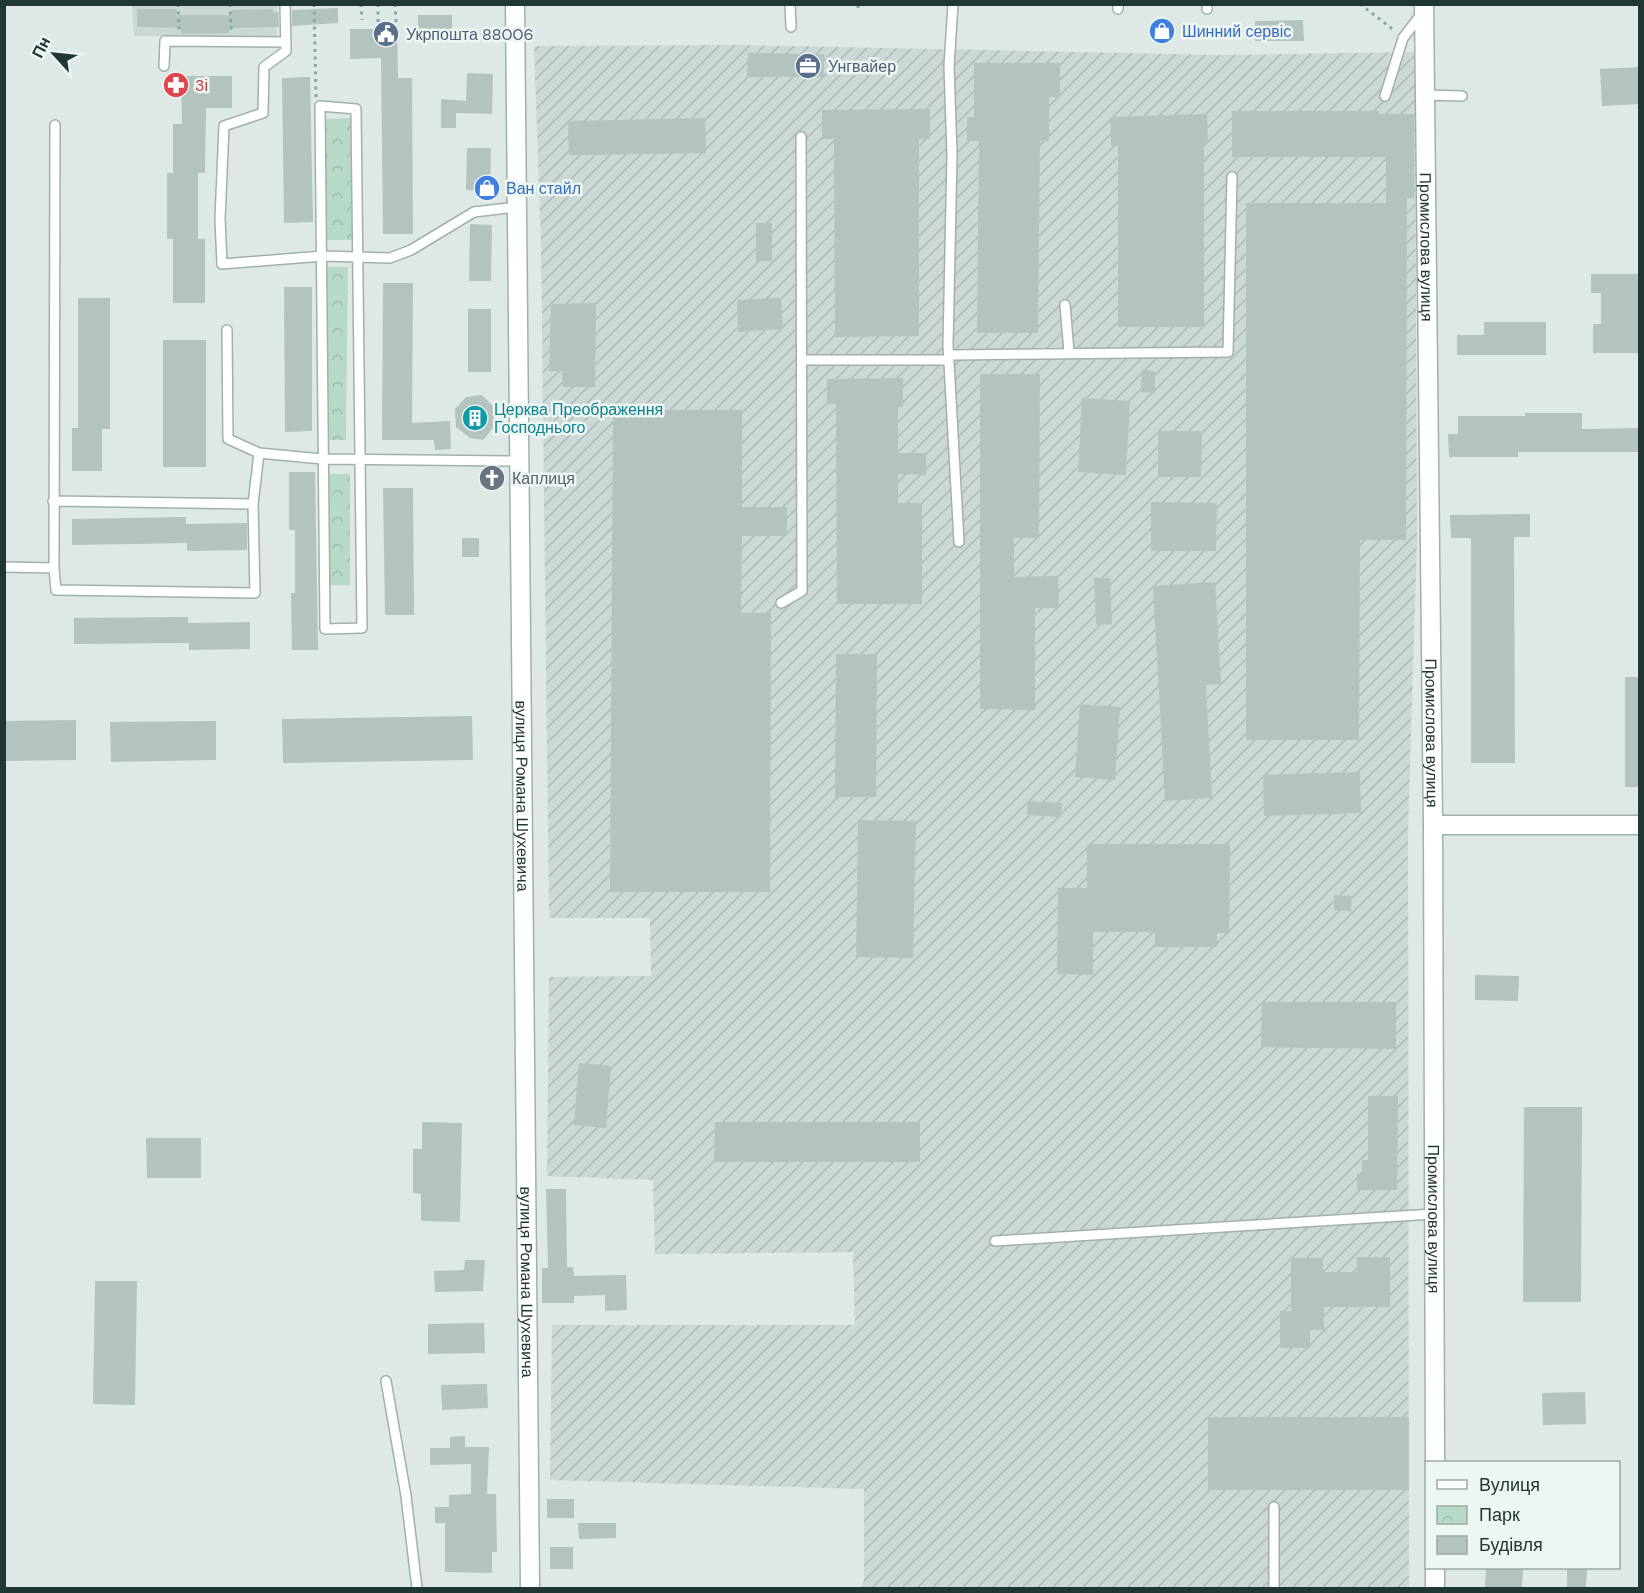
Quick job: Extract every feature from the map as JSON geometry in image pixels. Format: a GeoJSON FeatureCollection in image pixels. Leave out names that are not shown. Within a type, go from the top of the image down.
{"type":"FeatureCollection","features":[{"type":"Feature","properties":{"kind":"street","name":"вулиця Романа Шухевича"},"geometry":{"type":"LineString","coordinates":[[515,4],[530,1588]]}},
{"type":"Feature","properties":{"kind":"street","name":"Промислова вулиця"},"geometry":{"type":"LineString","coordinates":[[1424,7],[1433,825],[1435,1461]]}},
{"type":"Feature","properties":{"kind":"street"},"geometry":{"type":"LineString","coordinates":[[1433,825],[1640,825]]}},
{"type":"Feature","properties":{"kind":"street"},"geometry":{"type":"LineString","coordinates":[[1435,1569],[1435,1588]]}},
{"type":"Feature","properties":{"kind":"lane"},"geometry":{"type":"LineString","coordinates":[[285,4],[286,51],[264,67],[263,113],[224,126],[220,219],[222,264],[323,256],[358,255],[390,258],[411,250],[474,212],[517,207]]}},
{"type":"Feature","properties":{"kind":"lane"},"geometry":{"type":"LineString","coordinates":[[790,4],[791,27]]}},
{"type":"Feature","properties":{"kind":"lane"},"geometry":{"type":"LineString","coordinates":[[953,4],[949,66],[952,154],[949,358],[959,542]]}},
{"type":"Feature","properties":{"kind":"lane"},"geometry":{"type":"LineString","coordinates":[[1385,96],[1403,38],[1424,7]]}},
{"type":"Feature","properties":{"kind":"lane"},"geometry":{"type":"LineString","coordinates":[[164,66],[165,41],[286,42]]}},
{"type":"Feature","properties":{"kind":"lane"},"geometry":{"type":"LineString","coordinates":[[1425,95],[1462,96]]}},
{"type":"Feature","properties":{"kind":"lane"},"geometry":{"type":"LineString","coordinates":[[320,106],[357,109],[358,255],[362,628],[325,629],[320,106]]}},
{"type":"Feature","properties":{"kind":"lane"},"geometry":{"type":"LineString","coordinates":[[56,125],[53,501],[56,590],[255,593],[253,504],[259,453]]}},
{"type":"Feature","properties":{"kind":"lane"},"geometry":{"type":"LineString","coordinates":[[781,603],[802,591],[801,137]]}},
{"type":"Feature","properties":{"kind":"lane"},"geometry":{"type":"LineString","coordinates":[[803,360],[949,358],[1069,352],[1228,352],[1232,177]]}},
{"type":"Feature","properties":{"kind":"lane"},"geometry":{"type":"LineString","coordinates":[[1065,305],[1069,352]]}},
{"type":"Feature","properties":{"kind":"lane"},"geometry":{"type":"LineString","coordinates":[[227,330],[228,439],[259,453],[322,459],[519,461]]}},
{"type":"Feature","properties":{"kind":"lane"},"geometry":{"type":"LineString","coordinates":[[53,501],[253,504]]}},
{"type":"Feature","properties":{"kind":"lane"},"geometry":{"type":"LineString","coordinates":[[4,567],[54,568]]}},
{"type":"Feature","properties":{"kind":"lane"},"geometry":{"type":"LineString","coordinates":[[995,1241],[1434,1214]]}},
{"type":"Feature","properties":{"kind":"lane"},"geometry":{"type":"LineString","coordinates":[[386,1381],[406,1496],[417,1588]]}},
{"type":"Feature","properties":{"kind":"lane"},"geometry":{"type":"LineString","coordinates":[[1274,1507],[1274,1588]]}},
{"type":"Feature","properties":{"kind":"path"},"geometry":{"type":"LineString","coordinates":[[178,4],[179,41]]}},
{"type":"Feature","properties":{"kind":"path"},"geometry":{"type":"LineString","coordinates":[[230,4],[232,41]]}},
{"type":"Feature","properties":{"kind":"path"},"geometry":{"type":"LineString","coordinates":[[362,4],[362,20]]}},
{"type":"Feature","properties":{"kind":"path"},"geometry":{"type":"LineString","coordinates":[[378,4],[378,22]]}},
{"type":"Feature","properties":{"kind":"path"},"geometry":{"type":"LineString","coordinates":[[395,4],[396,22]]}},
{"type":"Feature","properties":{"kind":"shaded area"},"geometry":{"type":"Polygon","coordinates":[[[132,5],[277,5],[277,36],[134,36],[132,5]]]}},
{"type":"Feature","properties":{"kind":"shaded area"},"geometry":{"type":"Polygon","coordinates":[[[738,45],[1222,55],[1415,52],[1417,540],[1408,831],[1409,1588],[860,1588],[864,1581],[864,1489],[550,1480],[552,1325],[855,1325],[853,1252],[655,1254],[653,1180],[547,1176],[549,977],[651,976],[650,918],[549,918],[541,243],[534,46],[738,45]]]}},
{"type":"Feature","properties":{"kind":"green space"},"geometry":{"type":"Polygon","coordinates":[[[350,118],[352,240],[326,240],[323,119],[350,118]]]}},
{"type":"Feature","properties":{"kind":"green space"},"geometry":{"type":"Polygon","coordinates":[[[325,267],[348,267],[346,440],[326,440],[325,267]]]}},
{"type":"Feature","properties":{"kind":"green space"},"geometry":{"type":"Polygon","coordinates":[[[327,474],[350,474],[350,585],[326,585],[327,474]]]}},
{"type":"Feature","properties":{"kind":"building"},"geometry":{"type":"Polygon","coordinates":[[[338,8],[338,23],[292,26],[292,10],[338,8]]]}},
{"type":"Feature","properties":{"kind":"building"},"geometry":{"type":"Polygon","coordinates":[[[137,9],[177,9],[176,15],[232,15],[232,10],[273,9],[273,13],[278,12],[279,27],[229,28],[229,33],[181,34],[181,28],[137,27],[137,9]]]}},
{"type":"Feature","properties":{"kind":"building"},"geometry":{"type":"Polygon","coordinates":[[[418,15],[452,15],[452,39],[418,39],[418,15]]]}},
{"type":"Feature","properties":{"kind":"building"},"geometry":{"type":"Polygon","coordinates":[[[1303,20],[1304,41],[1255,41],[1255,21],[1303,20]]]}},
{"type":"Feature","properties":{"kind":"building"},"geometry":{"type":"Polygon","coordinates":[[[350,29],[397,29],[398,78],[412,78],[413,234],[383,234],[381,58],[350,59],[350,29]]]}},
{"type":"Feature","properties":{"kind":"building"},"geometry":{"type":"Polygon","coordinates":[[[748,53],[824,54],[824,77],[747,77],[748,53]]]}},
{"type":"Feature","properties":{"kind":"building"},"geometry":{"type":"Polygon","coordinates":[[[974,63],[1060,63],[1060,97],[1049,97],[1049,141],[1040,141],[1038,333],[977,333],[979,141],[967,141],[967,117],[974,117],[974,63]]]}},
{"type":"Feature","properties":{"kind":"building"},"geometry":{"type":"Polygon","coordinates":[[[1640,67],[1640,104],[1602,106],[1600,69],[1640,67]]]}},
{"type":"Feature","properties":{"kind":"building"},"geometry":{"type":"Polygon","coordinates":[[[467,73],[493,74],[492,114],[456,113],[456,128],[441,128],[441,99],[466,101],[467,73]]]}},
{"type":"Feature","properties":{"kind":"building"},"geometry":{"type":"Polygon","coordinates":[[[181,76],[232,76],[232,108],[206,108],[205,173],[198,173],[198,239],[205,239],[205,303],[173,303],[173,239],[167,239],[167,173],[173,173],[173,124],[182,124],[181,76]]]}},
{"type":"Feature","properties":{"kind":"building"},"geometry":{"type":"Polygon","coordinates":[[[310,77],[313,222],[284,223],[282,78],[310,77]]]}},
{"type":"Feature","properties":{"kind":"building"},"geometry":{"type":"Polygon","coordinates":[[[930,109],[930,139],[919,139],[919,336],[835,337],[834,139],[822,139],[822,110],[930,109]]]}},
{"type":"Feature","properties":{"kind":"building"},"geometry":{"type":"Polygon","coordinates":[[[1232,111],[1379,111],[1379,114],[1414,114],[1414,198],[1407,198],[1406,540],[1360,540],[1359,740],[1246,740],[1246,203],[1386,203],[1386,157],[1232,157],[1232,111]]]}},
{"type":"Feature","properties":{"kind":"building"},"geometry":{"type":"Polygon","coordinates":[[[1207,114],[1208,143],[1204,144],[1204,327],[1118,327],[1118,146],[1111,146],[1110,117],[1207,114]]]}},
{"type":"Feature","properties":{"kind":"building"},"geometry":{"type":"Polygon","coordinates":[[[705,118],[706,153],[569,155],[568,121],[705,118]]]}},
{"type":"Feature","properties":{"kind":"building"},"geometry":{"type":"Polygon","coordinates":[[[467,148],[491,148],[490,190],[466,190],[467,148]]]}},
{"type":"Feature","properties":{"kind":"building"},"geometry":{"type":"Polygon","coordinates":[[[756,223],[772,223],[772,261],[756,261],[756,223]]]}},
{"type":"Feature","properties":{"kind":"building"},"geometry":{"type":"Polygon","coordinates":[[[470,224],[492,225],[491,281],[469,281],[470,224]]]}},
{"type":"Feature","properties":{"kind":"building"},"geometry":{"type":"Polygon","coordinates":[[[1591,274],[1640,274],[1640,353],[1593,353],[1593,324],[1601,324],[1601,293],[1591,293],[1591,274]]]}},
{"type":"Feature","properties":{"kind":"building"},"geometry":{"type":"Polygon","coordinates":[[[383,283],[413,283],[412,423],[450,421],[451,449],[435,450],[434,440],[382,440],[383,283]]]}},
{"type":"Feature","properties":{"kind":"building"},"geometry":{"type":"Polygon","coordinates":[[[284,287],[312,287],[312,431],[285,432],[284,287]]]}},
{"type":"Feature","properties":{"kind":"building"},"geometry":{"type":"Polygon","coordinates":[[[78,298],[110,298],[110,429],[102,429],[102,471],[72,471],[72,428],[78,428],[78,298]]]}},
{"type":"Feature","properties":{"kind":"building"},"geometry":{"type":"Polygon","coordinates":[[[781,298],[783,329],[738,332],[737,300],[781,298]]]}},
{"type":"Feature","properties":{"kind":"building"},"geometry":{"type":"Polygon","coordinates":[[[596,303],[595,387],[563,387],[562,371],[549,371],[551,304],[596,303]]]}},
{"type":"Feature","properties":{"kind":"building"},"geometry":{"type":"Polygon","coordinates":[[[468,309],[491,309],[491,372],[468,372],[468,309]]]}},
{"type":"Feature","properties":{"kind":"building"},"geometry":{"type":"Polygon","coordinates":[[[1484,322],[1546,322],[1546,355],[1457,355],[1457,335],[1484,335],[1484,322]]]}},
{"type":"Feature","properties":{"kind":"building"},"geometry":{"type":"Polygon","coordinates":[[[163,340],[206,340],[206,467],[163,467],[163,340]]]}},
{"type":"Feature","properties":{"kind":"building"},"geometry":{"type":"Polygon","coordinates":[[[1142,370],[1155,371],[1155,393],[1141,392],[1142,370]]]}},
{"type":"Feature","properties":{"kind":"building"},"geometry":{"type":"Polygon","coordinates":[[[980,374],[1040,374],[1039,538],[1014,538],[1014,577],[1058,576],[1059,608],[1035,608],[1035,710],[980,709],[980,374]]]}},
{"type":"Feature","properties":{"kind":"building"},"geometry":{"type":"Polygon","coordinates":[[[903,378],[903,407],[898,407],[898,453],[926,453],[926,475],[898,474],[898,503],[922,503],[922,604],[837,604],[836,404],[827,404],[827,379],[903,378]]]}},
{"type":"Feature","properties":{"kind":"building","name":"Церква Преображення Господнього"},"geometry":{"type":"Polygon","coordinates":[[[482,395],[495,408],[494,427],[483,440],[470,438],[456,427],[455,409],[466,397],[482,395]]]}},
{"type":"Feature","properties":{"kind":"building"},"geometry":{"type":"Polygon","coordinates":[[[1082,398],[1130,401],[1126,475],[1078,472],[1082,398]]]}},
{"type":"Feature","properties":{"kind":"building"},"geometry":{"type":"Polygon","coordinates":[[[613,410],[742,410],[742,507],[787,507],[787,536],[742,536],[741,613],[771,613],[770,892],[610,892],[613,410]]]}},
{"type":"Feature","properties":{"kind":"building"},"geometry":{"type":"Polygon","coordinates":[[[1525,413],[1582,413],[1582,429],[1640,428],[1640,452],[1518,452],[1518,457],[1449,457],[1448,434],[1458,434],[1458,416],[1525,416],[1525,413]]]}},
{"type":"Feature","properties":{"kind":"building"},"geometry":{"type":"Polygon","coordinates":[[[1158,431],[1202,431],[1201,477],[1158,477],[1158,431]]]}},
{"type":"Feature","properties":{"kind":"building"},"geometry":{"type":"Polygon","coordinates":[[[289,472],[315,472],[318,650],[292,650],[291,593],[295,593],[295,530],[289,530],[289,472]]]}},
{"type":"Feature","properties":{"kind":"building"},"geometry":{"type":"Polygon","coordinates":[[[383,488],[413,488],[414,615],[385,615],[383,488]]]}},
{"type":"Feature","properties":{"kind":"building"},"geometry":{"type":"Polygon","coordinates":[[[1151,502],[1217,503],[1216,551],[1151,551],[1151,502]]]}},
{"type":"Feature","properties":{"kind":"building"},"geometry":{"type":"Polygon","coordinates":[[[1530,514],[1530,537],[1514,537],[1515,763],[1471,763],[1471,538],[1451,538],[1450,515],[1530,514]]]}},
{"type":"Feature","properties":{"kind":"building"},"geometry":{"type":"Polygon","coordinates":[[[186,517],[186,524],[247,523],[247,550],[187,551],[187,543],[72,545],[72,519],[186,517]]]}},
{"type":"Feature","properties":{"kind":"building"},"geometry":{"type":"Polygon","coordinates":[[[462,538],[479,538],[479,557],[462,557],[462,538]]]}},
{"type":"Feature","properties":{"kind":"building"},"geometry":{"type":"Polygon","coordinates":[[[1094,578],[1110,578],[1112,624],[1096,625],[1094,578]]]}},
{"type":"Feature","properties":{"kind":"building"},"geometry":{"type":"Polygon","coordinates":[[[1215,582],[1221,684],[1206,685],[1212,798],[1165,801],[1153,586],[1215,582]]]}},
{"type":"Feature","properties":{"kind":"building"},"geometry":{"type":"Polygon","coordinates":[[[188,617],[188,623],[250,622],[250,649],[189,650],[189,643],[74,644],[74,618],[188,617]]]}},
{"type":"Feature","properties":{"kind":"building"},"geometry":{"type":"Polygon","coordinates":[[[836,654],[877,654],[876,797],[835,797],[836,654]]]}},
{"type":"Feature","properties":{"kind":"building"},"geometry":{"type":"Polygon","coordinates":[[[1625,677],[1640,677],[1640,787],[1625,787],[1625,677]]]}},
{"type":"Feature","properties":{"kind":"building"},"geometry":{"type":"Polygon","coordinates":[[[1080,704],[1120,707],[1115,780],[1075,777],[1080,704]]]}},
{"type":"Feature","properties":{"kind":"building"},"geometry":{"type":"Polygon","coordinates":[[[472,716],[473,760],[283,763],[282,719],[472,716]]]}},
{"type":"Feature","properties":{"kind":"building"},"geometry":{"type":"Polygon","coordinates":[[[76,720],[76,760],[4,761],[4,721],[76,720]]]}},
{"type":"Feature","properties":{"kind":"building"},"geometry":{"type":"Polygon","coordinates":[[[216,721],[216,760],[111,762],[110,722],[216,721]]]}},
{"type":"Feature","properties":{"kind":"building"},"geometry":{"type":"Polygon","coordinates":[[[1360,772],[1361,813],[1264,816],[1263,775],[1360,772]]]}},
{"type":"Feature","properties":{"kind":"building"},"geometry":{"type":"Polygon","coordinates":[[[1028,801],[1062,803],[1061,817],[1027,815],[1028,801]]]}},
{"type":"Feature","properties":{"kind":"building"},"geometry":{"type":"Polygon","coordinates":[[[858,820],[916,821],[913,958],[856,957],[858,820]]]}},
{"type":"Feature","properties":{"kind":"building"},"geometry":{"type":"Polygon","coordinates":[[[1087,844],[1230,844],[1229,933],[1217,933],[1217,947],[1155,947],[1155,932],[1093,932],[1093,975],[1057,974],[1058,888],[1087,888],[1087,844]]]}},
{"type":"Feature","properties":{"kind":"building"},"geometry":{"type":"Polygon","coordinates":[[[1334,895],[1352,896],[1351,911],[1334,910],[1334,895]]]}},
{"type":"Feature","properties":{"kind":"building"},"geometry":{"type":"Polygon","coordinates":[[[1475,975],[1519,976],[1518,1001],[1475,1000],[1475,975]]]}},
{"type":"Feature","properties":{"kind":"building"},"geometry":{"type":"Polygon","coordinates":[[[1262,1002],[1396,1002],[1396,1049],[1261,1047],[1262,1002]]]}},
{"type":"Feature","properties":{"kind":"building"},"geometry":{"type":"Polygon","coordinates":[[[579,1063],[611,1066],[606,1128],[574,1125],[579,1063]]]}},
{"type":"Feature","properties":{"kind":"building"},"geometry":{"type":"Polygon","coordinates":[[[1368,1096],[1398,1096],[1397,1190],[1357,1190],[1357,1174],[1362,1174],[1362,1160],[1368,1160],[1368,1096]]]}},
{"type":"Feature","properties":{"kind":"building"},"geometry":{"type":"Polygon","coordinates":[[[1524,1107],[1582,1107],[1581,1302],[1523,1302],[1524,1107]]]}},
{"type":"Feature","properties":{"kind":"building"},"geometry":{"type":"Polygon","coordinates":[[[422,1122],[462,1123],[460,1222],[421,1221],[421,1194],[413,1193],[413,1149],[422,1149],[422,1122]]]}},
{"type":"Feature","properties":{"kind":"building"},"geometry":{"type":"Polygon","coordinates":[[[715,1122],[920,1122],[920,1162],[714,1162],[715,1122]]]}},
{"type":"Feature","properties":{"kind":"building"},"geometry":{"type":"Polygon","coordinates":[[[146,1138],[201,1138],[201,1178],[147,1178],[146,1138]]]}},
{"type":"Feature","properties":{"kind":"building"},"geometry":{"type":"Polygon","coordinates":[[[546,1189],[566,1189],[567,1267],[573,1267],[574,1276],[626,1275],[627,1310],[605,1311],[605,1295],[574,1296],[574,1303],[542,1303],[542,1268],[548,1268],[546,1189]]]}},
{"type":"Feature","properties":{"kind":"building"},"geometry":{"type":"Polygon","coordinates":[[[1357,1257],[1390,1257],[1390,1307],[1324,1307],[1324,1330],[1310,1330],[1310,1348],[1280,1348],[1280,1311],[1291,1311],[1291,1258],[1323,1258],[1323,1272],[1357,1272],[1357,1257]]]}},
{"type":"Feature","properties":{"kind":"building"},"geometry":{"type":"Polygon","coordinates":[[[465,1260],[485,1260],[483,1291],[435,1292],[434,1271],[464,1270],[465,1260]]]}},
{"type":"Feature","properties":{"kind":"building"},"geometry":{"type":"Polygon","coordinates":[[[95,1281],[137,1281],[135,1405],[93,1404],[95,1281]]]}},
{"type":"Feature","properties":{"kind":"building"},"geometry":{"type":"Polygon","coordinates":[[[484,1323],[485,1353],[428,1354],[428,1324],[484,1323]]]}},
{"type":"Feature","properties":{"kind":"building"},"geometry":{"type":"Polygon","coordinates":[[[487,1384],[488,1408],[442,1410],[441,1385],[487,1384]]]}},
{"type":"Feature","properties":{"kind":"building"},"geometry":{"type":"Polygon","coordinates":[[[1585,1392],[1586,1424],[1543,1425],[1542,1393],[1585,1392]]]}},
{"type":"Feature","properties":{"kind":"building"},"geometry":{"type":"Polygon","coordinates":[[[1208,1417],[1409,1417],[1409,1490],[1208,1490],[1208,1417]]]}},
{"type":"Feature","properties":{"kind":"building"},"geometry":{"type":"Polygon","coordinates":[[[465,1436],[465,1447],[489,1447],[487,1494],[496,1494],[497,1552],[492,1552],[492,1573],[445,1572],[445,1523],[435,1523],[435,1507],[449,1507],[449,1495],[471,1494],[471,1464],[430,1465],[430,1448],[450,1448],[450,1437],[465,1436]]]}},
{"type":"Feature","properties":{"kind":"building"},"geometry":{"type":"Polygon","coordinates":[[[547,1499],[574,1499],[574,1518],[547,1518],[547,1499]]]}},
{"type":"Feature","properties":{"kind":"building"},"geometry":{"type":"Polygon","coordinates":[[[578,1523],[616,1523],[616,1538],[579,1539],[578,1523]]]}},
{"type":"Feature","properties":{"kind":"building"},"geometry":{"type":"Polygon","coordinates":[[[550,1547],[573,1547],[573,1569],[550,1569],[550,1547]]]}},
{"type":"Feature","properties":{"kind":"building"},"geometry":{"type":"Polygon","coordinates":[[[1486,1569],[1523,1569],[1522,1588],[1485,1588],[1486,1569]]]}},
{"type":"Feature","properties":{"kind":"building"},"geometry":{"type":"Polygon","coordinates":[[[1567,1569],[1587,1569],[1586,1588],[1567,1588],[1567,1569]]]}},
{"type":"Feature","properties":{"kind":"place","name":"Шинний сервіс"},"geometry":{"type":"Point","coordinates":[1162,31]}},
{"type":"Feature","properties":{"kind":"place","name":"Укрпошта 88006"},"geometry":{"type":"Point","coordinates":[386,34]}},
{"type":"Feature","properties":{"kind":"place","name":"Унгвайер"},"geometry":{"type":"Point","coordinates":[808,66]}},
{"type":"Feature","properties":{"kind":"place","name":"3і"},"geometry":{"type":"Point","coordinates":[176,85]}},
{"type":"Feature","properties":{"kind":"place","name":"Ван стайл"},"geometry":{"type":"Point","coordinates":[487,188]}},
{"type":"Feature","properties":{"kind":"place","name":"Церква Преображення Господнього"},"geometry":{"type":"Point","coordinates":[475,418]}},
{"type":"Feature","properties":{"kind":"place","name":"Каплиця"},"geometry":{"type":"Point","coordinates":[492,478]}}]}
